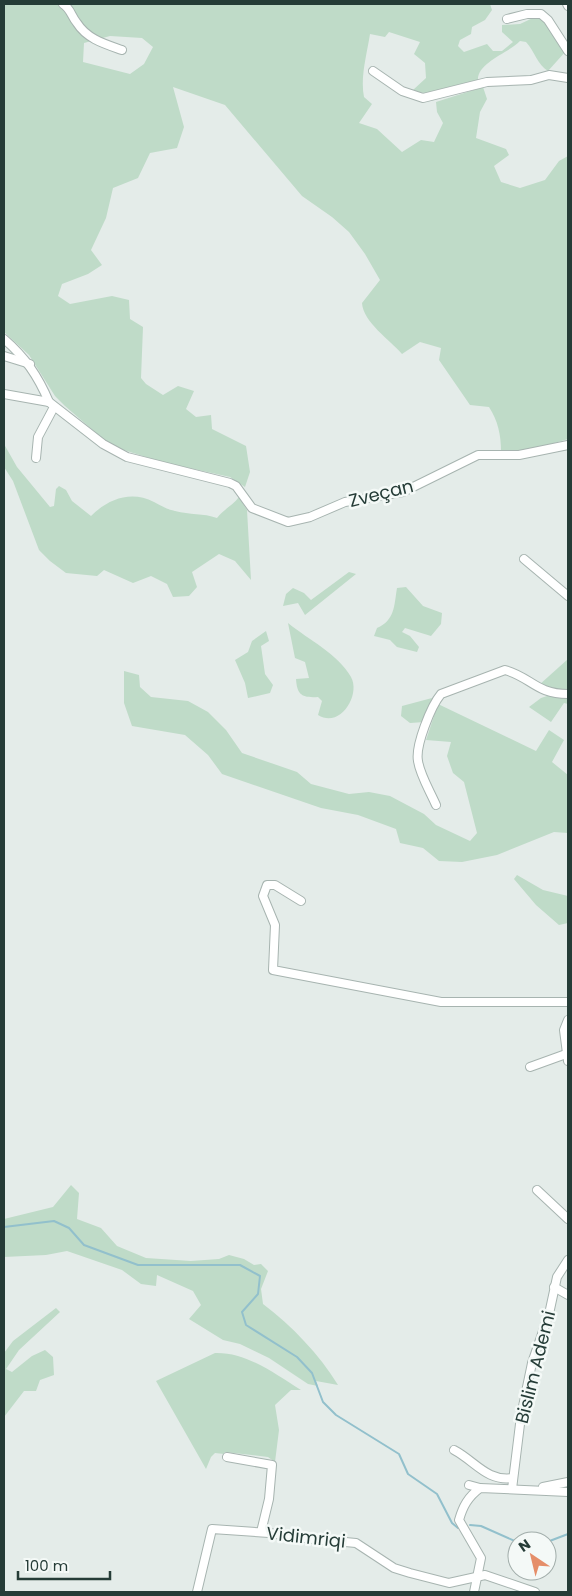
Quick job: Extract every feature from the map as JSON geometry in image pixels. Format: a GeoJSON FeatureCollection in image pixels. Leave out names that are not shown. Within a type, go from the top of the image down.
{"type":"FeatureCollection","features":[{"type":"Feature","properties":{"kind":"street"},"geometry":{"type":"LineString","coordinates":[[63,4],[69,8],[79,26],[98,42],[122,50]]}},
{"type":"Feature","properties":{"kind":"street"},"geometry":{"type":"LineString","coordinates":[[507,19],[541,14],[548,20],[568,51]]}},
{"type":"Feature","properties":{"kind":"street"},"geometry":{"type":"LineString","coordinates":[[373,71],[402,91],[423,98],[487,82],[531,80],[549,75],[568,78]]}},
{"type":"Feature","properties":{"kind":"street"},"geometry":{"type":"LineString","coordinates":[[4,339],[20,352],[30,364],[51,404],[38,437],[36,458]]}},
{"type":"Feature","properties":{"kind":"street"},"geometry":{"type":"LineString","coordinates":[[4,356],[30,364]]}},
{"type":"Feature","properties":{"kind":"street"},"geometry":{"type":"LineString","coordinates":[[4,394],[51,404]]}},
{"type":"Feature","properties":{"kind":"street","name":"Zveçan"},"geometry":{"type":"LineString","coordinates":[[51,404],[111,450],[140,462],[230,483],[236,486],[252,508],[288,522],[310,517],[345,502],[403,492],[478,455],[519,455],[568,445]]}},
{"type":"Feature","properties":{"kind":"street"},"geometry":{"type":"LineString","coordinates":[[524,560],[568,596]]}},
{"type":"Feature","properties":{"kind":"street"},"geometry":{"type":"LineString","coordinates":[[436,804],[418,760],[427,722],[435,701],[441,694],[506,670],[514,672],[544,692],[568,694]]}},
{"type":"Feature","properties":{"kind":"street"},"geometry":{"type":"LineString","coordinates":[[302,901],[275,884],[268,885],[263,896],[275,925],[274,970],[441,1002],[568,1002]]}},
{"type":"Feature","properties":{"kind":"street"},"geometry":{"type":"LineString","coordinates":[[530,1067],[567,1058],[564,1030],[568,1020]]}},
{"type":"Feature","properties":{"kind":"street"},"geometry":{"type":"LineString","coordinates":[[537,1190],[568,1219]]}},
{"type":"Feature","properties":{"kind":"street","name":"Bislim Ademi"},"geometry":{"type":"LineString","coordinates":[[512,1489],[521,1416],[532,1362],[549,1314],[557,1276],[568,1260]]}},
{"type":"Feature","properties":{"kind":"street"},"geometry":{"type":"LineString","coordinates":[[554,1287],[568,1295]]}},
{"type":"Feature","properties":{"kind":"street"},"geometry":{"type":"LineString","coordinates":[[454,1450],[468,1458],[487,1475],[503,1480],[513,1478]]}},
{"type":"Feature","properties":{"kind":"street"},"geometry":{"type":"LineString","coordinates":[[228,1457],[272,1465],[269,1499],[261,1532]]}},
{"type":"Feature","properties":{"kind":"street"},"geometry":{"type":"LineString","coordinates":[[528,1489],[566,1484]]}},
{"type":"Feature","properties":{"kind":"street"},"geometry":{"type":"LineString","coordinates":[[469,1485],[480,1488],[568,1492]]}},
{"type":"Feature","properties":{"kind":"street"},"geometry":{"type":"LineString","coordinates":[[474,1592],[481,1558],[459,1520],[464,1506],[480,1488]]}},
{"type":"Feature","properties":{"kind":"street","name":"Vidimriqi"},"geometry":{"type":"LineString","coordinates":[[197,1592],[212,1529],[261,1532],[341,1543],[356,1542],[394,1568],[449,1583],[479,1575]]}},
{"type":"Feature","properties":{"kind":"street"},"geometry":{"type":"LineString","coordinates":[[479,1575],[535,1592]]}},
{"type":"Feature","properties":{"kind":"green space"},"geometry":{"type":"Polygon","coordinates":[[[4,4],[490,4],[492,10],[485,20],[472,27],[471,34],[460,40],[458,46],[464,52],[487,44],[493,51],[502,51],[513,42],[502,32],[502,25],[520,24],[535,17],[541,18],[566,51],[548,71],[541,65],[526,42],[520,41],[482,69],[478,81],[446,91],[429,93],[413,90],[426,78],[425,63],[414,54],[420,42],[389,32],[385,37],[370,34],[363,74],[363,89],[364,97],[372,104],[359,123],[377,129],[402,152],[421,140],[434,142],[443,123],[437,112],[436,102],[483,87],[487,99],[480,112],[476,138],[506,149],[509,155],[494,166],[501,182],[520,188],[545,180],[559,161],[568,156],[568,439],[524,452],[501,451],[498,428],[492,412],[489,407],[470,405],[439,360],[441,348],[420,342],[402,354],[367,317],[362,303],[380,280],[365,254],[349,232],[332,217],[302,196],[225,105],[173,87],[184,127],[177,148],[150,153],[138,178],[113,188],[106,218],[91,250],[102,265],[88,274],[62,284],[58,296],[70,304],[112,296],[129,300],[130,319],[143,327],[141,378],[146,384],[163,395],[178,386],[194,391],[186,409],[196,417],[211,415],[212,429],[246,446],[250,472],[245,487],[230,477],[162,462],[111,446],[55,396],[29,355],[4,332],[4,4]],[[110,36],[84,43],[83,62],[130,74],[144,64],[153,47],[142,38],[110,36]]]}},
{"type":"Feature","properties":{"kind":"green space"},"geometry":{"type":"Polygon","coordinates":[[[4,444],[17,467],[50,507],[54,506],[56,489],[59,486],[66,490],[72,501],[91,516],[112,501],[120,498],[137,497],[145,498],[172,510],[217,518],[239,497],[247,510],[251,580],[235,561],[219,554],[192,572],[197,587],[189,596],[173,597],[167,584],[151,576],[133,583],[104,570],[97,576],[66,573],[39,550],[13,481],[4,467],[4,444]]]}},
{"type":"Feature","properties":{"kind":"green space"},"geometry":{"type":"Polygon","coordinates":[[[349,572],[356,574],[305,615],[298,603],[283,606],[286,594],[293,588],[304,593],[311,600],[349,572]]]}},
{"type":"Feature","properties":{"kind":"green space"},"geometry":{"type":"Polygon","coordinates":[[[406,587],[423,606],[442,613],[441,624],[431,636],[405,628],[402,632],[410,636],[419,647],[417,652],[397,647],[390,640],[374,636],[377,628],[387,621],[393,612],[397,588],[406,587]]]}},
{"type":"Feature","properties":{"kind":"green space"},"geometry":{"type":"Polygon","coordinates":[[[288,623],[331,654],[351,677],[353,692],[351,701],[341,714],[334,718],[318,715],[322,701],[318,697],[304,696],[299,692],[296,679],[309,678],[305,662],[295,658],[288,623]]]}},
{"type":"Feature","properties":{"kind":"green space"},"geometry":{"type":"Polygon","coordinates":[[[266,631],[269,641],[261,646],[265,674],[273,685],[270,693],[248,698],[245,683],[235,660],[248,652],[252,641],[266,631]]]}},
{"type":"Feature","properties":{"kind":"green space"},"geometry":{"type":"Polygon","coordinates":[[[568,659],[568,691],[554,690],[539,685],[568,659]]]}},
{"type":"Feature","properties":{"kind":"green space"},"geometry":{"type":"Polygon","coordinates":[[[124,671],[139,675],[140,687],[151,697],[188,701],[208,712],[226,730],[242,753],[297,772],[311,784],[349,794],[369,792],[390,796],[424,814],[436,825],[470,841],[477,833],[464,782],[453,773],[447,756],[451,742],[426,740],[438,704],[536,751],[549,730],[564,740],[552,762],[568,775],[568,833],[554,832],[497,855],[462,862],[439,861],[423,848],[400,843],[396,829],[358,815],[321,808],[222,774],[208,755],[185,735],[132,726],[124,703],[124,671]]]}},
{"type":"Feature","properties":{"kind":"green space"},"geometry":{"type":"Polygon","coordinates":[[[547,696],[568,697],[568,704],[564,703],[551,722],[529,707],[547,696]]]}},
{"type":"Feature","properties":{"kind":"green space"},"geometry":{"type":"Polygon","coordinates":[[[432,698],[424,722],[410,723],[401,716],[402,706],[432,698]]]}},
{"type":"Feature","properties":{"kind":"green space"},"geometry":{"type":"Polygon","coordinates":[[[517,875],[543,890],[568,896],[568,923],[559,925],[536,905],[514,879],[517,875]]]}},
{"type":"Feature","properties":{"kind":"green space"},"geometry":{"type":"Polygon","coordinates":[[[71,1185],[79,1193],[77,1219],[101,1228],[117,1246],[146,1258],[191,1261],[219,1259],[229,1255],[244,1259],[254,1265],[261,1264],[268,1271],[261,1289],[263,1304],[304,1341],[338,1385],[316,1381],[318,1386],[308,1384],[269,1358],[240,1344],[223,1340],[189,1319],[201,1305],[193,1291],[157,1275],[156,1286],[141,1284],[122,1270],[67,1251],[46,1255],[4,1257],[4,1219],[53,1207],[71,1185]]]}},
{"type":"Feature","properties":{"kind":"green space"},"geometry":{"type":"Polygon","coordinates":[[[56,1308],[60,1312],[19,1350],[6,1369],[12,1372],[32,1356],[45,1350],[53,1357],[54,1375],[40,1380],[36,1391],[24,1391],[4,1417],[4,1353],[13,1341],[56,1308]]]}},
{"type":"Feature","properties":{"kind":"green space"},"geometry":{"type":"Polygon","coordinates":[[[215,1353],[238,1356],[249,1360],[301,1390],[291,1390],[275,1405],[279,1430],[275,1462],[268,1457],[225,1452],[224,1454],[215,1453],[211,1457],[206,1469],[156,1381],[215,1353]]]}},
{"type":"Feature","properties":{"kind":"waterway"},"geometry":{"type":"LineString","coordinates":[[4,1227],[54,1221],[69,1228],[84,1245],[138,1265],[240,1265],[260,1276],[258,1294],[242,1312],[246,1325],[297,1357],[312,1373],[323,1402],[336,1415],[399,1454],[408,1474],[437,1494],[452,1523],[458,1528]]}},
{"type":"Feature","properties":{"kind":"waterway"},"geometry":{"type":"LineString","coordinates":[[470,1525],[481,1526],[507,1538]]}},
{"type":"Feature","properties":{"kind":"waterway"},"geometry":{"type":"LineString","coordinates":[[557,1538],[568,1534]]}}]}
